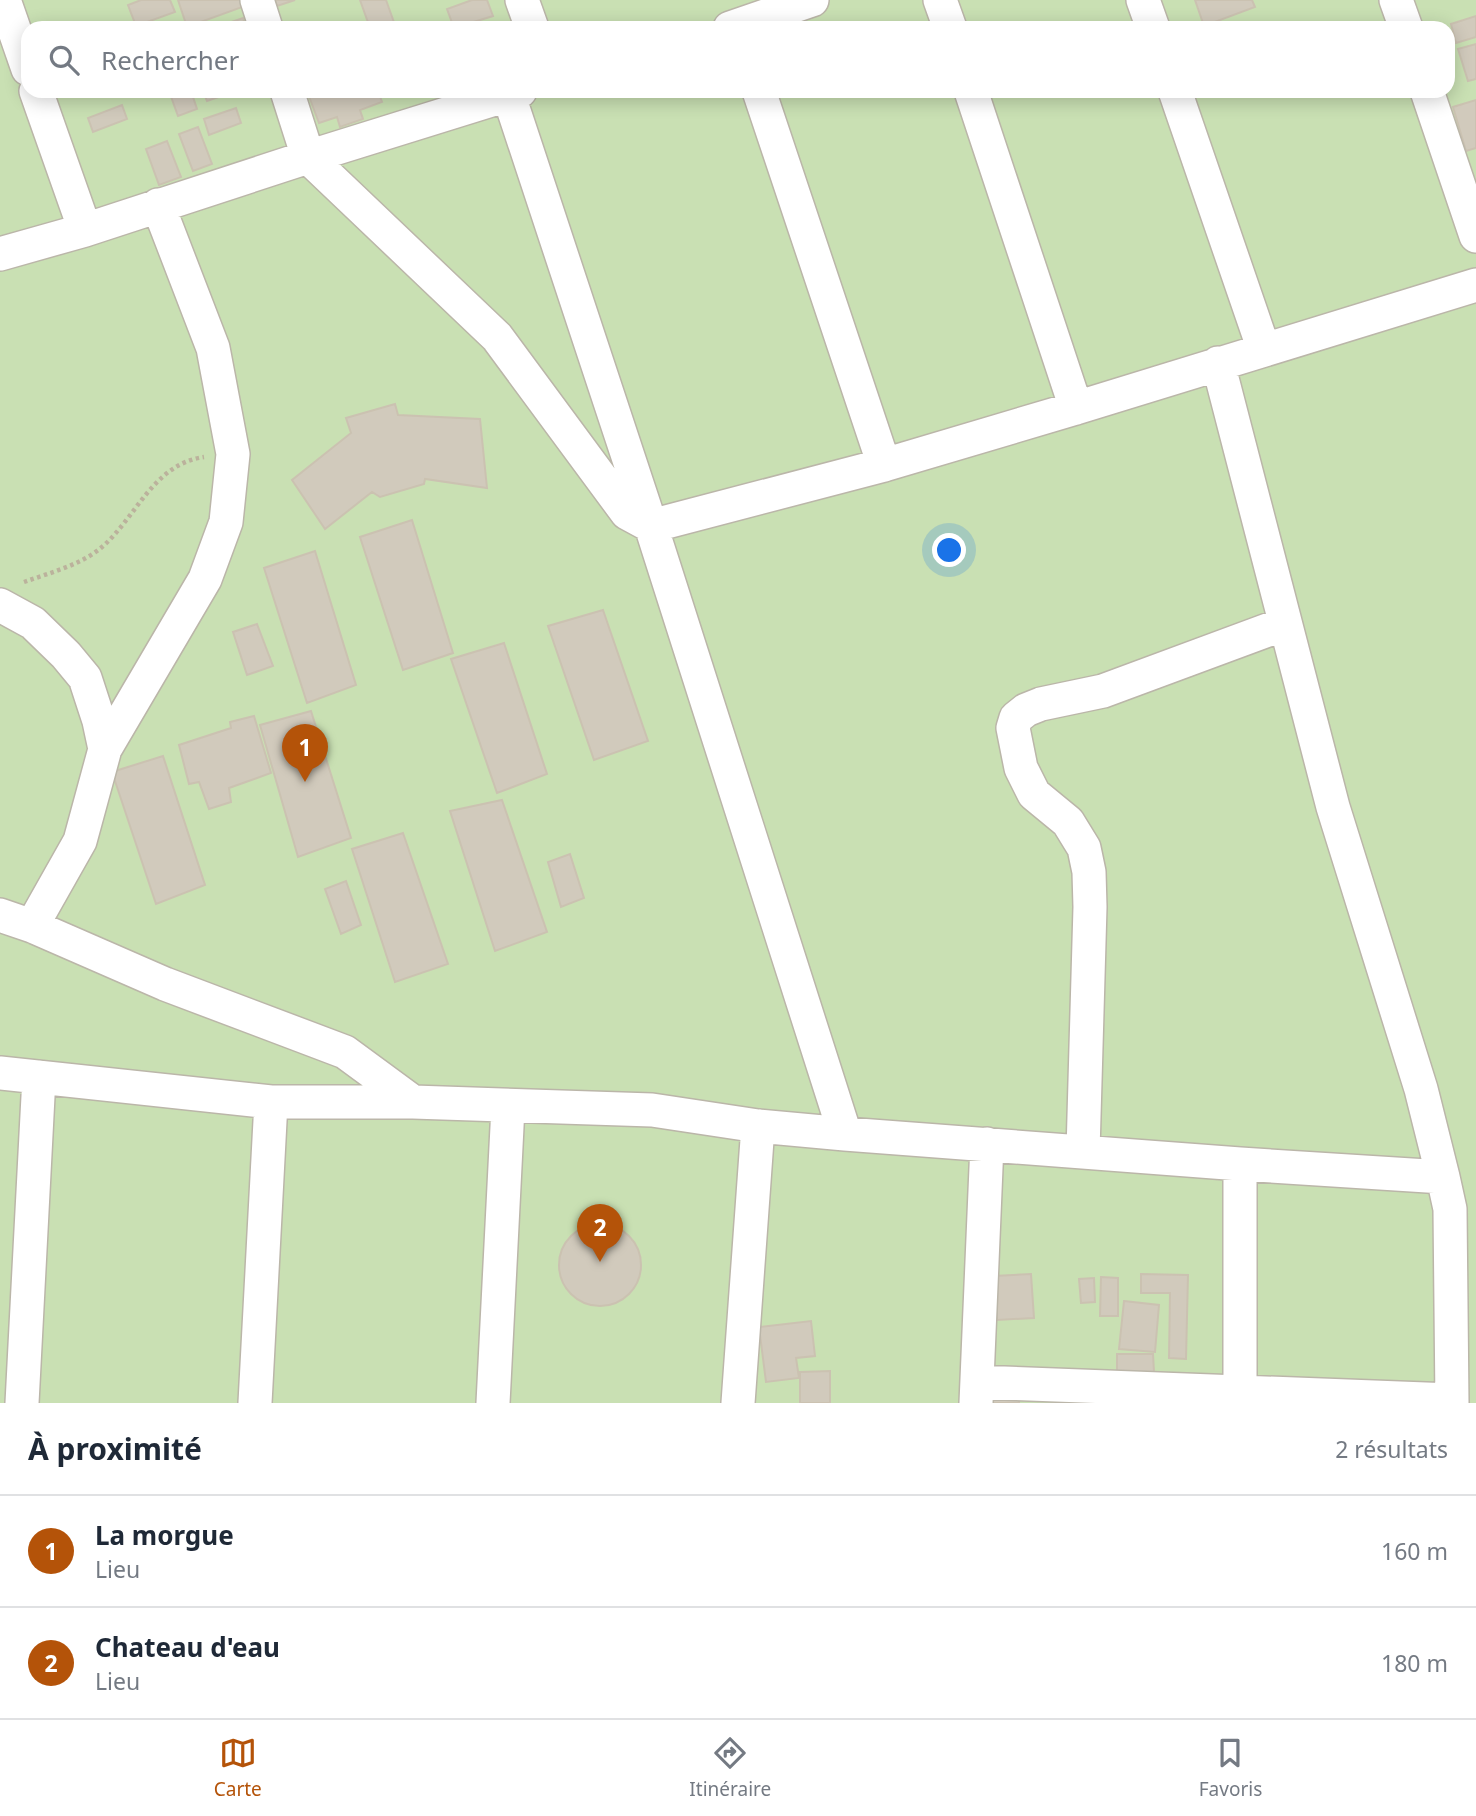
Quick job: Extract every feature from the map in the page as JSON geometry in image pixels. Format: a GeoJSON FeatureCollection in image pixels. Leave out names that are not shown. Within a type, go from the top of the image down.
{"type":"FeatureCollection","features":[{"type":"Feature","properties":{"kind":"street"},"geometry":{"type":"LineString","coordinates":[[4,0],[21,49]]}},
{"type":"Feature","properties":{"kind":"street"},"geometry":{"type":"LineString","coordinates":[[257,0],[264,21]]}},
{"type":"Feature","properties":{"kind":"street"},"geometry":{"type":"LineString","coordinates":[[522,0],[530,21]]}},
{"type":"Feature","properties":{"kind":"street"},"geometry":{"type":"LineString","coordinates":[[940,0],[948,21]]}},
{"type":"Feature","properties":{"kind":"street"},"geometry":{"type":"LineString","coordinates":[[1143,0],[1150,21]]}},
{"type":"Feature","properties":{"kind":"street"},"geometry":{"type":"LineString","coordinates":[[1396,0],[1404,21]]}},
{"type":"Feature","properties":{"kind":"street"},"geometry":{"type":"LineString","coordinates":[[750,21],[791,4]]}},
{"type":"Feature","properties":{"kind":"street"},"geometry":{"type":"LineString","coordinates":[[38,98],[85,230]]}},
{"type":"Feature","properties":{"kind":"street"},"geometry":{"type":"LineString","coordinates":[[289,98],[309,157],[497,337],[627,513],[652,526],[884,464],[1076,408],[1476,285]]}},
{"type":"Feature","properties":{"kind":"street"},"geometry":{"type":"LineString","coordinates":[[0,254],[85,230],[498,98]]}},
{"type":"Feature","properties":{"kind":"street"},"geometry":{"type":"LineString","coordinates":[[516,98],[845,1134]]}},
{"type":"Feature","properties":{"kind":"street"},"geometry":{"type":"LineString","coordinates":[[761,98],[884,464]]}},
{"type":"Feature","properties":{"kind":"street"},"geometry":{"type":"LineString","coordinates":[[973,98],[1076,408]]}},
{"type":"Feature","properties":{"kind":"street"},"geometry":{"type":"LineString","coordinates":[[1177,98],[1264,350]]}},
{"type":"Feature","properties":{"kind":"street"},"geometry":{"type":"LineString","coordinates":[[1429,98],[1476,236]]}},
{"type":"Feature","properties":{"kind":"street"},"geometry":{"type":"LineString","coordinates":[[32,926],[80,841],[105,749],[205,579],[226,523],[233,454],[213,348],[158,205]]}},
{"type":"Feature","properties":{"kind":"street"},"geometry":{"type":"LineString","coordinates":[[988,1144],[976,1393],[1240,1392],[1452,1402],[1450,1209],[1443,1177],[1418,1076],[1333,807],[1218,363]]}},
{"type":"Feature","properties":{"kind":"street"},"geometry":{"type":"LineString","coordinates":[[9,594],[85,678],[105,749]]}},
{"type":"Feature","properties":{"kind":"street"},"geometry":{"type":"LineString","coordinates":[[1083,1151],[1089,872],[1084,848],[1068,822],[1034,794],[1021,768],[1013,728],[1016,718],[1041,704],[1103,691],[1284,624]]}},
{"type":"Feature","properties":{"kind":"street"},"geometry":{"type":"LineString","coordinates":[[0,915],[32,926],[165,984],[345,1052],[413,1102]]}},
{"type":"Feature","properties":{"kind":"street"},"geometry":{"type":"LineString","coordinates":[[0,1073],[271,1102],[413,1102],[652,1110],[758,1126],[845,1134],[1443,1177]]}},
{"type":"Feature","properties":{"kind":"street"},"geometry":{"type":"LineString","coordinates":[[22,1403],[39,1077]]}},
{"type":"Feature","properties":{"kind":"street"},"geometry":{"type":"LineString","coordinates":[[255,1403],[271,1102]]}},
{"type":"Feature","properties":{"kind":"street"},"geometry":{"type":"LineString","coordinates":[[493,1403],[509,1107]]}},
{"type":"Feature","properties":{"kind":"street"},"geometry":{"type":"LineString","coordinates":[[738,1403],[758,1126]]}},
{"type":"Feature","properties":{"kind":"street"},"geometry":{"type":"LineString","coordinates":[[1240,1164],[1240,1392]]}},
{"type":"Feature","properties":{"kind":"path"},"geometry":{"type":"LineString","coordinates":[[9,594],[100,549],[114,535],[145,493],[166,475],[192,459],[233,454]]}},
{"type":"Feature","properties":{"kind":"green space"},"geometry":{"type":"Polygon","coordinates":[[[0,0],[1476,0],[1476,1403],[0,1403],[0,0]]]}},
{"type":"Feature","properties":{"kind":"building"},"geometry":{"type":"Polygon","coordinates":[[[141,0],[170,0],[175,12],[150,21],[134,21],[128,5],[141,0]]]}},
{"type":"Feature","properties":{"kind":"building"},"geometry":{"type":"Polygon","coordinates":[[[178,0],[243,0],[245,6],[204,21],[185,21],[178,0]]]}},
{"type":"Feature","properties":{"kind":"building"},"geometry":{"type":"Polygon","coordinates":[[[275,0],[295,0],[277,6],[275,0]]]}},
{"type":"Feature","properties":{"kind":"building"},"geometry":{"type":"Polygon","coordinates":[[[360,0],[386,0],[394,21],[368,21],[360,0]]]}},
{"type":"Feature","properties":{"kind":"building"},"geometry":{"type":"Polygon","coordinates":[[[472,0],[487,0],[493,16],[477,21],[451,21],[447,9],[472,0]]]}},
{"type":"Feature","properties":{"kind":"building"},"geometry":{"type":"Polygon","coordinates":[[[1195,0],[1252,0],[1255,7],[1217,21],[1202,21],[1195,0]]]}},
{"type":"Feature","properties":{"kind":"building"},"geometry":{"type":"Polygon","coordinates":[[[1476,16],[1476,37],[1456,43],[1455,23],[1476,16]]]}},
{"type":"Feature","properties":{"kind":"building"},"geometry":{"type":"Polygon","coordinates":[[[1476,44],[1476,79],[1468,81],[1458,49],[1476,44]]]}},
{"type":"Feature","properties":{"kind":"building"},"geometry":{"type":"Polygon","coordinates":[[[172,98],[193,98],[197,109],[178,116],[172,98]]]}},
{"type":"Feature","properties":{"kind":"building"},"geometry":{"type":"Polygon","coordinates":[[[310,98],[381,98],[382,102],[360,110],[363,119],[340,127],[337,117],[319,123],[310,98]]]}},
{"type":"Feature","properties":{"kind":"building"},"geometry":{"type":"Polygon","coordinates":[[[1476,100],[1476,148],[1466,151],[1453,107],[1476,100]]]}},
{"type":"Feature","properties":{"kind":"building"},"geometry":{"type":"Polygon","coordinates":[[[122,105],[127,119],[93,132],[88,118],[122,105]]]}},
{"type":"Feature","properties":{"kind":"building"},"geometry":{"type":"Polygon","coordinates":[[[236,108],[241,123],[209,135],[204,119],[236,108]]]}},
{"type":"Feature","properties":{"kind":"building"},"geometry":{"type":"Polygon","coordinates":[[[198,127],[212,164],[193,171],[179,134],[198,127]]]}},
{"type":"Feature","properties":{"kind":"building"},"geometry":{"type":"Polygon","coordinates":[[[167,141],[181,177],[159,185],[146,149],[167,141]]]}},
{"type":"Feature","properties":{"kind":"building"},"geometry":{"type":"Polygon","coordinates":[[[395,404],[398,415],[480,419],[487,488],[425,479],[424,484],[380,497],[372,492],[325,529],[292,480],[351,433],[346,418],[395,404]]]}},
{"type":"Feature","properties":{"kind":"building"},"geometry":{"type":"Polygon","coordinates":[[[412,520],[453,653],[403,670],[360,537],[412,520]]]}},
{"type":"Feature","properties":{"kind":"building"},"geometry":{"type":"Polygon","coordinates":[[[315,551],[356,685],[307,703],[264,568],[315,551]]]}},
{"type":"Feature","properties":{"kind":"building"},"geometry":{"type":"Polygon","coordinates":[[[603,610],[648,741],[594,760],[548,626],[603,610]]]}},
{"type":"Feature","properties":{"kind":"building"},"geometry":{"type":"Polygon","coordinates":[[[257,624],[273,666],[247,675],[233,632],[257,624]]]}},
{"type":"Feature","properties":{"kind":"building"},"geometry":{"type":"Polygon","coordinates":[[[504,643],[547,774],[497,793],[451,659],[504,643]]]}},
{"type":"Feature","properties":{"kind":"building"},"geometry":{"type":"Polygon","coordinates":[[[311,711],[351,838],[298,857],[260,725],[311,711]]]}},
{"type":"Feature","properties":{"kind":"building"},"geometry":{"type":"Polygon","coordinates":[[[254,716],[271,773],[229,788],[231,802],[209,809],[199,782],[189,784],[179,745],[231,728],[230,722],[254,716]]]}},
{"type":"Feature","properties":{"kind":"building"},"geometry":{"type":"Polygon","coordinates":[[[163,756],[205,885],[156,904],[112,772],[163,756]]]}},
{"type":"Feature","properties":{"kind":"building"},"geometry":{"type":"Polygon","coordinates":[[[502,800],[547,932],[495,951],[450,811],[502,800]]]}},
{"type":"Feature","properties":{"kind":"building"},"geometry":{"type":"Polygon","coordinates":[[[403,833],[448,964],[395,982],[352,849],[403,833]]]}},
{"type":"Feature","properties":{"kind":"building"},"geometry":{"type":"Polygon","coordinates":[[[570,854],[584,898],[561,907],[548,862],[570,854]]]}},
{"type":"Feature","properties":{"kind":"building"},"geometry":{"type":"Polygon","coordinates":[[[346,881],[361,925],[341,934],[325,889],[346,881]]]}},
{"type":"Feature","properties":{"kind":"building"},"geometry":{"type":"Polygon","coordinates":[[[600,1224],[616,1227],[629,1236],[638,1249],[641,1265],[638,1281],[629,1294],[616,1303],[600,1306],[584,1303],[571,1294],[562,1281],[559,1265],[562,1249],[571,1236],[584,1227],[600,1224]]]}},
{"type":"Feature","properties":{"kind":"building"},"geometry":{"type":"Polygon","coordinates":[[[1031,1274],[1034,1318],[997,1320],[994,1276],[1031,1274]]]}},
{"type":"Feature","properties":{"kind":"building"},"geometry":{"type":"Polygon","coordinates":[[[1141,1274],[1188,1275],[1186,1359],[1169,1358],[1170,1293],[1141,1293],[1141,1274]]]}},
{"type":"Feature","properties":{"kind":"building"},"geometry":{"type":"Polygon","coordinates":[[[1101,1277],[1118,1278],[1118,1316],[1100,1316],[1101,1277]]]}},
{"type":"Feature","properties":{"kind":"building"},"geometry":{"type":"Polygon","coordinates":[[[1094,1278],[1095,1302],[1081,1303],[1079,1279],[1094,1278]]]}},
{"type":"Feature","properties":{"kind":"building"},"geometry":{"type":"Polygon","coordinates":[[[1124,1301],[1159,1305],[1155,1352],[1119,1349],[1124,1301]]]}},
{"type":"Feature","properties":{"kind":"building"},"geometry":{"type":"Polygon","coordinates":[[[811,1321],[815,1356],[796,1358],[799,1378],[766,1382],[759,1327],[811,1321]]]}},
{"type":"Feature","properties":{"kind":"building"},"geometry":{"type":"Polygon","coordinates":[[[1117,1354],[1153,1354],[1154,1372],[1117,1372],[1117,1354]]]}},
{"type":"Feature","properties":{"kind":"building"},"geometry":{"type":"Polygon","coordinates":[[[830,1371],[830,1403],[800,1403],[800,1372],[830,1371]]]}},
{"type":"Feature","properties":{"kind":"building"},"geometry":{"type":"Polygon","coordinates":[[[993,1390],[1019,1391],[1019,1403],[993,1403],[993,1390]]]}},
{"type":"Feature","properties":{"kind":"place","name":"La morgue"},"geometry":{"type":"Point","coordinates":[305,782]}},
{"type":"Feature","properties":{"kind":"place","name":"Chateau d'eau"},"geometry":{"type":"Point","coordinates":[600,1262]}}]}
